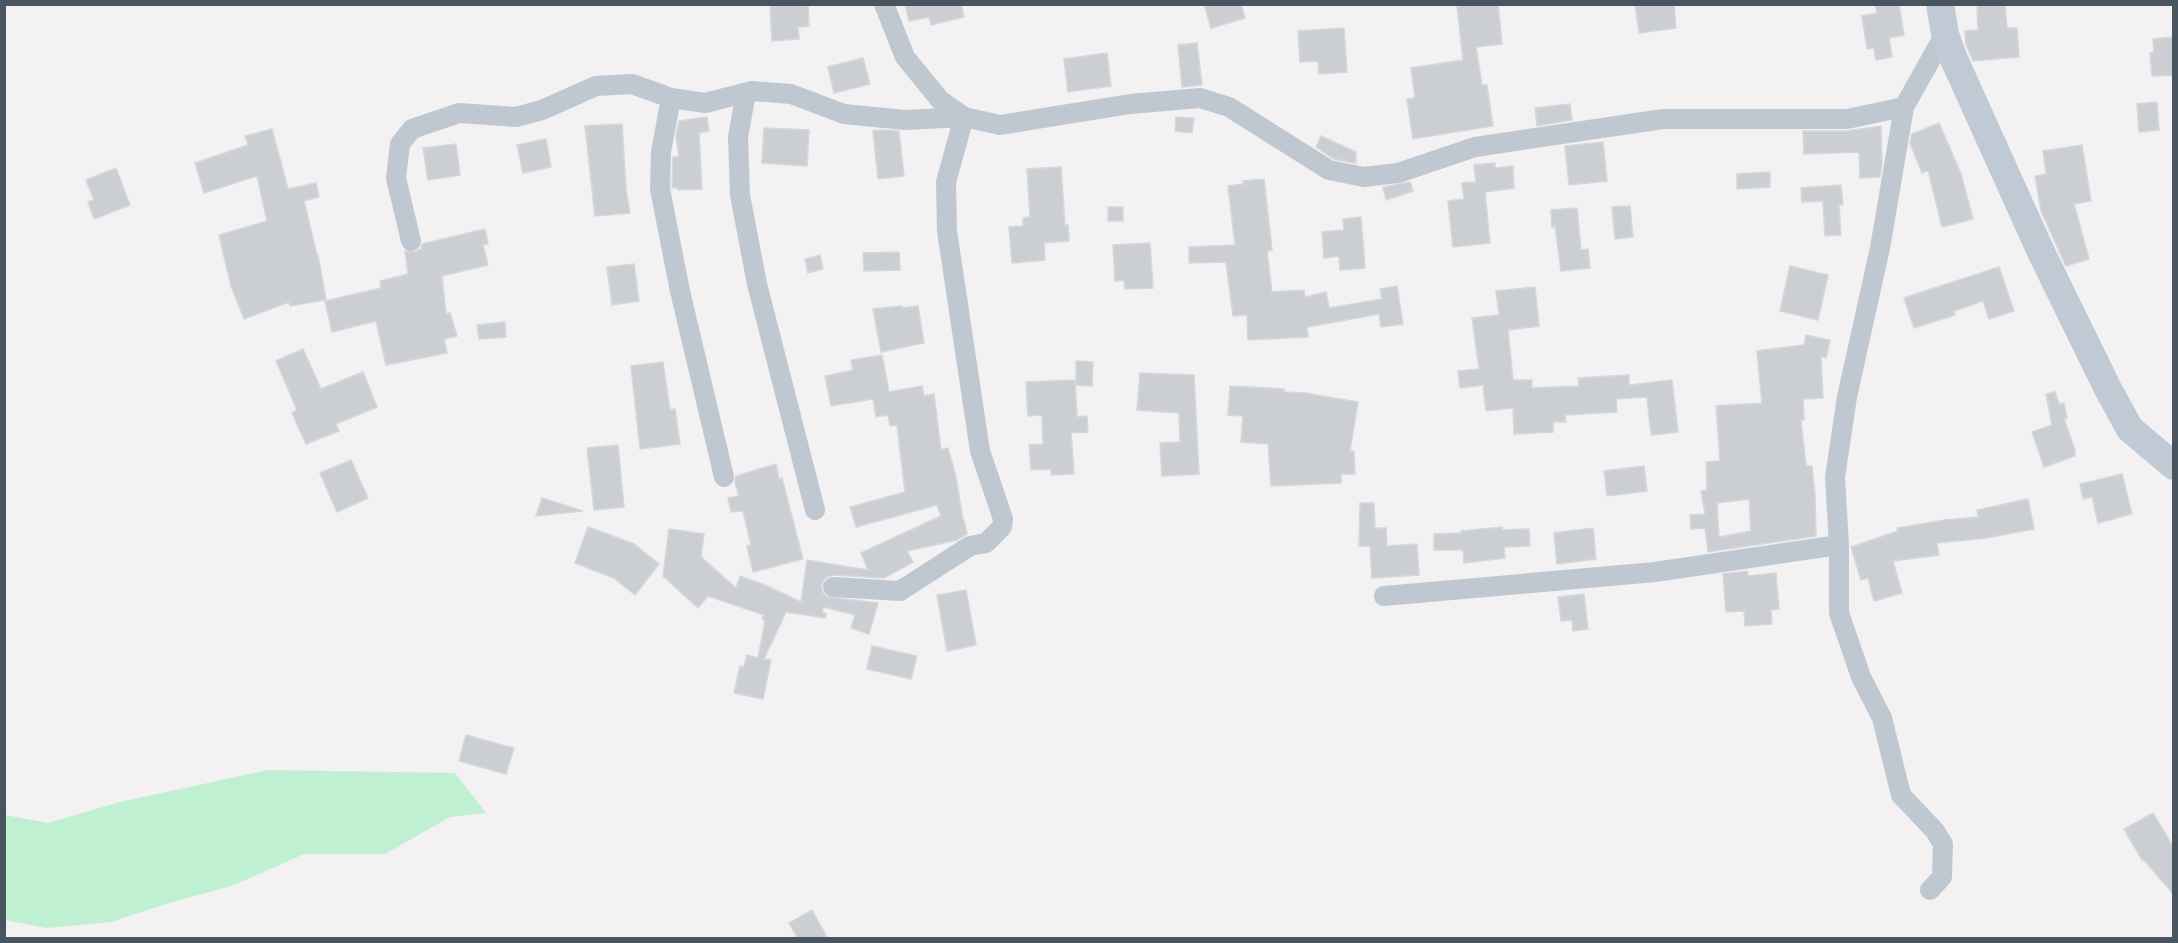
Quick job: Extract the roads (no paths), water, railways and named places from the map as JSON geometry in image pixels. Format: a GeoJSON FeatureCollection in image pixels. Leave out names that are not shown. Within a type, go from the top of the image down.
{"type":"FeatureCollection","features":[{"type":"Feature","properties":{"kind":"main road"},"geometry":{"type":"LineString","coordinates":[[1940,4],[1945,34],[1956,65],[2036,241],[2108,389],[2130,429],[2174,466]]}},
{"type":"Feature","properties":{"kind":"street"},"geometry":{"type":"LineString","coordinates":[[884,4],[905,57],[940,100],[964,117]]}},
{"type":"Feature","properties":{"kind":"street"},"geometry":{"type":"LineString","coordinates":[[1930,890],[1942,878],[1943,844],[1935,831],[1901,795],[1882,718],[1861,677],[1839,613],[1839,545],[1835,477],[1847,397],[1880,248],[1904,107],[1945,34]]}},
{"type":"Feature","properties":{"kind":"street"},"geometry":{"type":"LineString","coordinates":[[411,241],[396,178],[400,144],[412,129],[459,113],[516,117],[542,110],[596,86],[632,84],[671,98],[705,103],[752,91],[791,94],[844,114],[905,120],[964,117],[1000,124],[1131,104],[1200,98],[1229,107],[1329,170],[1364,177],[1398,173],[1475,147],[1663,119],[1846,119],[1904,107]]}},
{"type":"Feature","properties":{"kind":"street"},"geometry":{"type":"LineString","coordinates":[[746,93],[738,137],[740,195],[757,284],[815,510]]}},
{"type":"Feature","properties":{"kind":"street"},"geometry":{"type":"LineString","coordinates":[[671,98],[661,152],[660,189],[680,291],[724,477]]}},
{"type":"Feature","properties":{"kind":"street"},"geometry":{"type":"LineString","coordinates":[[833,586],[900,591],[970,546],[986,543],[1002,527],[1003,519],[980,451],[947,231],[946,182],[964,117]]}},
{"type":"Feature","properties":{"kind":"street"},"geometry":{"type":"LineString","coordinates":[[1384,596],[1654,572],[1839,545]]}}]}
